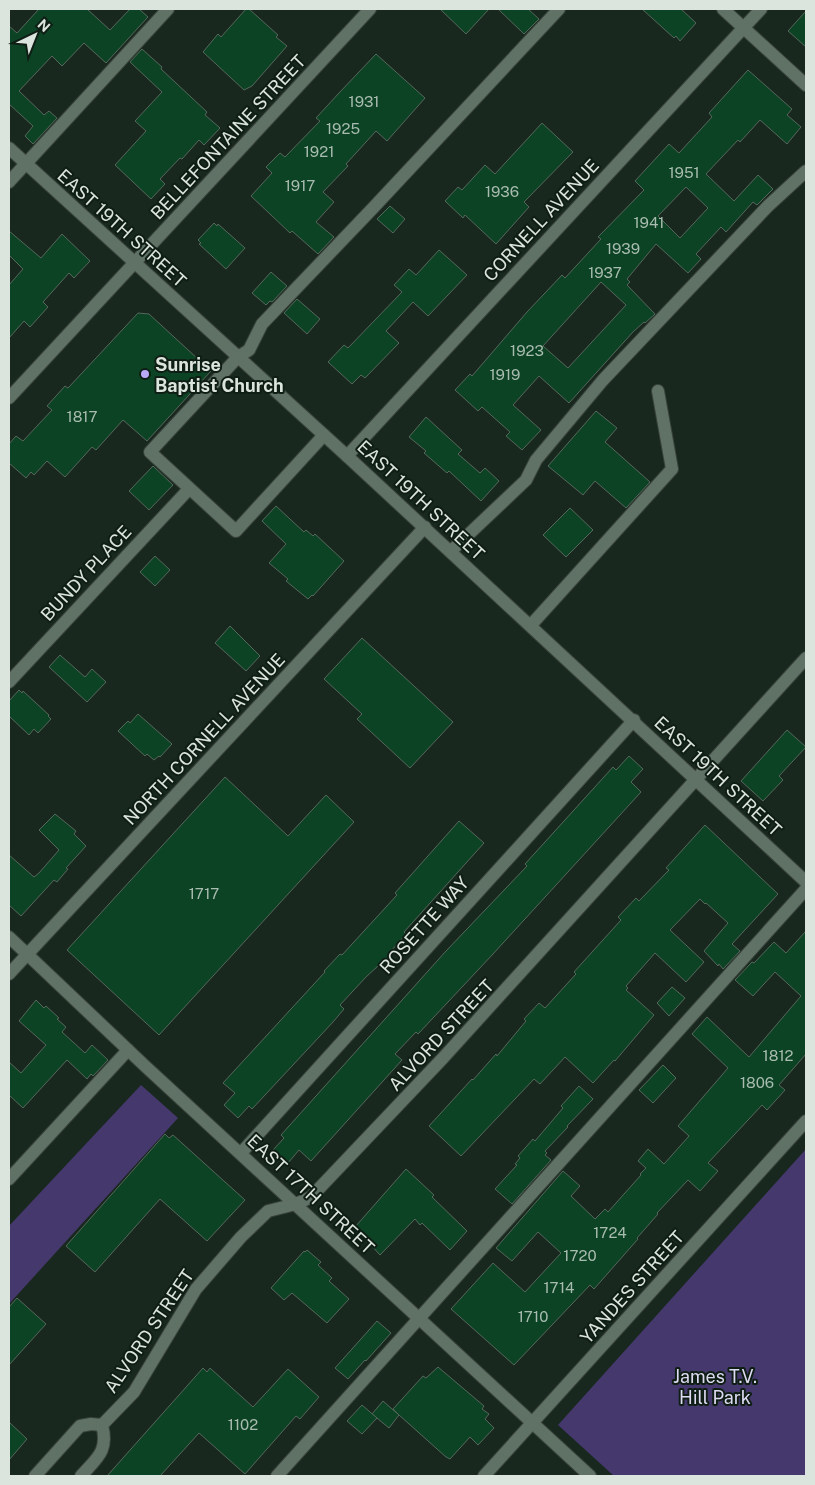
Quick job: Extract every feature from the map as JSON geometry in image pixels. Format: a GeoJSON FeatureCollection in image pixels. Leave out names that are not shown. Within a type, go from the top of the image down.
{"type":"FeatureCollection","features":[{"type":"Feature","properties":{"kind":"street"},"geometry":{"type":"LineString","coordinates":[[9,182],[168,9]]}},
{"type":"Feature","properties":{"kind":"street","name":"BELLEFONTAINE STREET"},"geometry":{"type":"LineString","coordinates":[[9,398],[370,9]]}},
{"type":"Feature","properties":{"kind":"street"},"geometry":{"type":"LineString","coordinates":[[324,434],[236,531],[150,452],[238,357],[249,350],[262,324],[559,9]]}},
{"type":"Feature","properties":{"kind":"street"},"geometry":{"type":"LineString","coordinates":[[723,9],[806,85]]}},
{"type":"Feature","properties":{"kind":"street","name":"CORNELL AVENUE"},"geometry":{"type":"LineString","coordinates":[[347,456],[761,9]]}},
{"type":"Feature","properties":{"kind":"street","name":"EAST 19TH STREET"},"geometry":{"type":"LineString","coordinates":[[9,148],[532,625],[806,882]]}},
{"type":"Feature","properties":{"kind":"street"},"geometry":{"type":"LineString","coordinates":[[450,551],[526,480],[536,460],[603,380],[768,206],[806,171]]}},
{"type":"Feature","properties":{"kind":"street"},"geometry":{"type":"LineString","coordinates":[[532,625],[672,469],[658,391]]}},
{"type":"Feature","properties":{"kind":"street","name":"BUNDY PLACE"},"geometry":{"type":"LineString","coordinates":[[9,682],[189,488]]}},
{"type":"Feature","properties":{"kind":"street","name":"NORTH CORNELL AVENUE"},"geometry":{"type":"LineString","coordinates":[[9,974],[425,528]]}},
{"type":"Feature","properties":{"kind":"street","name":"ALVORD STREET"},"geometry":{"type":"LineString","coordinates":[[102,1425],[134,1392],[196,1289],[241,1236],[268,1211],[312,1198],[444,1058],[806,658]]}},
{"type":"Feature","properties":{"kind":"street","name":"ROSETTE WAY"},"geometry":{"type":"LineString","coordinates":[[240,1153],[634,720]]}},
{"type":"Feature","properties":{"kind":"street"},"geometry":{"type":"LineString","coordinates":[[277,1476],[806,889]]}},
{"type":"Feature","properties":{"kind":"street","name":"EAST 17TH STREET"},"geometry":{"type":"LineString","coordinates":[[9,937],[128,1050],[590,1476]]}},
{"type":"Feature","properties":{"kind":"street"},"geometry":{"type":"LineString","coordinates":[[9,1179],[128,1050]]}},
{"type":"Feature","properties":{"kind":"street","name":"YANDES STREET"},"geometry":{"type":"LineString","coordinates":[[484,1476],[806,1121]]}},
{"type":"Feature","properties":{"kind":"street"},"geometry":{"type":"LineString","coordinates":[[35,1476],[80,1426],[102,1425],[106,1438],[103,1451],[80,1476]]}},
{"type":"Feature","properties":{"kind":"green space"},"geometry":{"type":"Polygon","coordinates":[[[141,1085],[178,1118],[9,1304],[9,1226],[141,1085]]]}},
{"type":"Feature","properties":{"kind":"green space","name":"James T.V. Hill Park"},"geometry":{"type":"Polygon","coordinates":[[[806,1149],[806,1476],[614,1476],[558,1425],[806,1149]]]}},
{"type":"Feature","properties":{"kind":"building"},"geometry":{"type":"Polygon","coordinates":[[[39,9],[87,9],[110,30],[130,9],[139,9],[148,17],[106,63],[84,43],[62,66],[52,56],[19,91],[44,115],[49,111],[57,118],[33,144],[25,136],[33,126],[9,104],[9,26],[17,33],[39,9]]]}},
{"type":"Feature","properties":{"kind":"building"},"geometry":{"type":"Polygon","coordinates":[[[246,9],[249,9],[278,35],[276,37],[287,46],[252,86],[244,90],[203,52],[218,34],[221,37],[246,9]]]}},
{"type":"Feature","properties":{"kind":"building"},"geometry":{"type":"Polygon","coordinates":[[[440,9],[489,9],[466,34],[440,9]]]}},
{"type":"Feature","properties":{"kind":"building"},"geometry":{"type":"Polygon","coordinates":[[[498,9],[528,9],[539,19],[524,34],[498,9]]]}},
{"type":"Feature","properties":{"kind":"building"},"geometry":{"type":"Polygon","coordinates":[[[642,9],[681,9],[696,23],[680,41],[676,36],[674,38],[642,9]]]}},
{"type":"Feature","properties":{"kind":"building"},"geometry":{"type":"Polygon","coordinates":[[[806,11],[806,47],[788,31],[806,11]]]}},
{"type":"Feature","properties":{"kind":"building"},"geometry":{"type":"Polygon","coordinates":[[[142,49],[207,112],[205,115],[220,128],[204,145],[199,140],[182,159],[180,158],[160,179],[165,184],[151,199],[115,165],[146,131],[135,121],[162,92],[130,62],[142,49]]]}},
{"type":"Feature","properties":{"kind":"building"},"geometry":{"type":"Polygon","coordinates":[[[376,54],[425,98],[387,141],[376,131],[346,164],[348,166],[323,192],[334,202],[316,222],[334,237],[318,254],[292,231],[290,233],[251,196],[272,173],[266,167],[280,153],[285,157],[320,121],[316,118],[376,54]]]}},
{"type":"Feature","properties":{"kind":"building"},"geometry":{"type":"Polygon","coordinates":[[[748,70],[792,109],[787,115],[801,127],[787,144],[760,120],[706,174],[734,201],[758,175],[773,189],[757,205],[753,202],[726,232],[721,227],[696,254],[701,259],[688,273],[656,244],[627,279],[630,282],[627,285],[655,314],[633,332],[569,403],[539,376],[513,405],[541,430],[522,450],[506,436],[510,432],[482,407],[478,411],[455,390],[470,374],[472,376],[527,312],[562,275],[565,278],[601,239],[598,237],[644,190],[635,181],[669,144],[679,153],[712,117],[709,113],[748,70]],[[686,187],[658,216],[680,238],[708,208],[686,187]],[[601,282],[543,346],[568,368],[626,305],[601,282]]]}},
{"type":"Feature","properties":{"kind":"building"},"geometry":{"type":"Polygon","coordinates":[[[542,123],[573,152],[524,202],[529,207],[496,244],[465,215],[463,218],[445,201],[458,187],[462,190],[485,165],[495,174],[542,123]]]}},
{"type":"Feature","properties":{"kind":"building"},"geometry":{"type":"Polygon","coordinates":[[[390,206],[405,219],[393,233],[377,219],[390,206]]]}},
{"type":"Feature","properties":{"kind":"building"},"geometry":{"type":"Polygon","coordinates":[[[214,223],[217,226],[218,224],[245,248],[226,269],[199,244],[201,243],[198,240],[214,223]]]}},
{"type":"Feature","properties":{"kind":"building"},"geometry":{"type":"Polygon","coordinates":[[[9,231],[41,258],[62,234],[90,261],[74,278],[69,273],[43,302],[48,307],[30,327],[24,321],[9,338],[9,285],[23,269],[9,255],[9,231]]]}},
{"type":"Feature","properties":{"kind":"building"},"geometry":{"type":"Polygon","coordinates":[[[439,250],[467,275],[428,316],[413,302],[386,331],[399,343],[365,378],[361,375],[352,384],[328,362],[344,345],[348,348],[402,292],[394,285],[409,269],[416,275],[439,250]]]}},
{"type":"Feature","properties":{"kind":"building"},"geometry":{"type":"Polygon","coordinates":[[[271,272],[287,286],[272,302],[270,301],[266,305],[252,293],[271,272]]]}},
{"type":"Feature","properties":{"kind":"building"},"geometry":{"type":"Polygon","coordinates":[[[297,299],[320,319],[307,334],[284,313],[297,299]]]}},
{"type":"Feature","properties":{"kind":"building","name":"Sunrise Baptist Church"},"geometry":{"type":"Polygon","coordinates":[[[138,313],[149,314],[211,371],[147,441],[123,420],[96,450],[92,447],[65,477],[47,461],[34,475],[31,472],[26,478],[9,463],[9,444],[16,436],[23,441],[52,410],[47,406],[65,386],[68,388],[138,313]]]}},
{"type":"Feature","properties":{"kind":"building"},"geometry":{"type":"Polygon","coordinates":[[[596,411],[617,428],[605,442],[650,482],[626,508],[595,481],[583,495],[548,466],[596,411]]]}},
{"type":"Feature","properties":{"kind":"building"},"geometry":{"type":"Polygon","coordinates":[[[426,417],[462,450],[458,454],[480,473],[485,468],[499,481],[481,501],[449,471],[447,473],[424,453],[426,451],[409,437],[426,417]]]}},
{"type":"Feature","properties":{"kind":"building"},"geometry":{"type":"Polygon","coordinates":[[[153,466],[173,485],[149,510],[129,491],[153,466]]]}},
{"type":"Feature","properties":{"kind":"building"},"geometry":{"type":"Polygon","coordinates":[[[276,506],[304,532],[306,530],[313,536],[315,534],[344,561],[313,596],[308,599],[286,581],[288,579],[269,563],[286,544],[262,521],[276,506]]]}},
{"type":"Feature","properties":{"kind":"building"},"geometry":{"type":"Polygon","coordinates":[[[570,508],[593,530],[566,557],[543,535],[570,508]]]}},
{"type":"Feature","properties":{"kind":"building"},"geometry":{"type":"Polygon","coordinates":[[[155,556],[170,570],[155,586],[140,572],[155,556]]]}},
{"type":"Feature","properties":{"kind":"building"},"geometry":{"type":"Polygon","coordinates":[[[230,626],[260,656],[246,671],[215,643],[230,626]]]}},
{"type":"Feature","properties":{"kind":"building"},"geometry":{"type":"Polygon","coordinates":[[[362,638],[453,722],[410,768],[357,719],[362,714],[324,679],[362,638]]]}},
{"type":"Feature","properties":{"kind":"building"},"geometry":{"type":"Polygon","coordinates":[[[60,655],[85,677],[92,669],[106,682],[87,702],[49,667],[60,655]]]}},
{"type":"Feature","properties":{"kind":"building"},"geometry":{"type":"Polygon","coordinates":[[[19,690],[22,693],[23,691],[51,719],[38,733],[34,729],[29,735],[9,716],[9,701],[19,690]]]}},
{"type":"Feature","properties":{"kind":"building"},"geometry":{"type":"Polygon","coordinates":[[[138,714],[172,744],[160,757],[154,760],[147,754],[145,756],[118,731],[128,721],[130,723],[138,714]]]}},
{"type":"Feature","properties":{"kind":"building"},"geometry":{"type":"Polygon","coordinates":[[[787,730],[806,747],[779,776],[783,780],[763,801],[741,781],[787,730]]]}},
{"type":"Feature","properties":{"kind":"building"},"geometry":{"type":"Polygon","coordinates":[[[629,756],[643,769],[631,782],[641,792],[418,1034],[416,1032],[395,1054],[402,1060],[311,1161],[299,1150],[288,1163],[273,1150],[284,1138],[281,1135],[446,951],[527,866],[525,864],[613,767],[616,770],[629,756]]]}},
{"type":"Feature","properties":{"kind":"building"},"geometry":{"type":"Polygon","coordinates":[[[225,777],[288,836],[326,795],[354,822],[159,1035],[67,950],[225,777]]]}},
{"type":"Feature","properties":{"kind":"building"},"geometry":{"type":"Polygon","coordinates":[[[55,814],[76,831],[74,834],[86,846],[66,868],[68,869],[57,882],[54,880],[21,916],[9,905],[9,855],[34,877],[39,873],[59,850],[39,830],[55,814]]]}},
{"type":"Feature","properties":{"kind":"building"},"geometry":{"type":"Polygon","coordinates":[[[459,821],[484,843],[404,932],[406,934],[380,966],[366,977],[340,1005],[344,1009],[333,1022],[252,1109],[249,1106],[238,1118],[224,1105],[235,1093],[223,1083],[324,971],[340,954],[342,955],[397,895],[395,893],[459,821]]]}},
{"type":"Feature","properties":{"kind":"building"},"geometry":{"type":"Polygon","coordinates":[[[705,825],[778,894],[732,944],[740,951],[723,969],[704,951],[728,923],[700,899],[670,930],[704,962],[686,982],[655,953],[626,986],[628,988],[626,990],[654,1015],[615,1061],[593,1083],[565,1057],[540,1084],[534,1079],[461,1156],[429,1126],[496,1054],[497,1056],[526,1021],[524,1019],[539,1003],[545,1008],[576,974],[574,972],[621,920],[618,917],[636,898],[639,901],[669,870],[666,868],[705,825]]]}},
{"type":"Feature","properties":{"kind":"building"},"geometry":{"type":"Polygon","coordinates":[[[806,931],[806,1054],[779,1085],[785,1090],[767,1110],[762,1105],[708,1163],[718,1171],[700,1191],[688,1180],[657,1213],[638,1239],[594,1289],[590,1285],[514,1365],[451,1309],[493,1263],[525,1292],[561,1253],[538,1232],[512,1261],[496,1248],[563,1171],[580,1186],[571,1196],[595,1219],[605,1209],[608,1212],[641,1175],[646,1168],[638,1161],[648,1149],[664,1164],[689,1136],[678,1126],[728,1068],[692,1034],[707,1017],[749,1057],[801,996],[775,972],[753,996],[735,980],[774,942],[786,953],[806,931]]]}},
{"type":"Feature","properties":{"kind":"building"},"geometry":{"type":"Polygon","coordinates":[[[672,987],[685,998],[669,1016],[657,1003],[672,987]]]}},
{"type":"Feature","properties":{"kind":"building"},"geometry":{"type":"Polygon","coordinates":[[[36,1000],[59,1018],[57,1019],[66,1027],[62,1032],[85,1053],[92,1045],[108,1060],[93,1076],[91,1074],[87,1079],[67,1060],[23,1108],[9,1095],[9,1062],[21,1073],[46,1045],[19,1021],[36,1000]]]}},
{"type":"Feature","properties":{"kind":"building"},"geometry":{"type":"Polygon","coordinates":[[[663,1065],[676,1078],[653,1103],[639,1090],[663,1065]]]}},
{"type":"Feature","properties":{"kind":"building"},"geometry":{"type":"Polygon","coordinates":[[[579,1086],[593,1099],[545,1151],[547,1153],[545,1155],[551,1160],[512,1204],[495,1189],[517,1165],[515,1164],[520,1158],[518,1156],[533,1139],[535,1141],[563,1108],[561,1106],[579,1086]]]}},
{"type":"Feature","properties":{"kind":"building"},"geometry":{"type":"Polygon","coordinates":[[[165,1134],[169,1138],[173,1135],[245,1200],[207,1241],[160,1199],[95,1272],[66,1246],[165,1134]]]}},
{"type":"Feature","properties":{"kind":"building"},"geometry":{"type":"Polygon","coordinates":[[[406,1169],[434,1195],[432,1197],[467,1231],[450,1250],[422,1223],[420,1225],[415,1219],[380,1255],[355,1227],[406,1169]]]}},
{"type":"Feature","properties":{"kind":"building"},"geometry":{"type":"Polygon","coordinates":[[[307,1250],[321,1262],[318,1265],[332,1278],[329,1281],[349,1299],[327,1323],[292,1293],[284,1300],[271,1288],[307,1250]]]}},
{"type":"Feature","properties":{"kind":"building"},"geometry":{"type":"Polygon","coordinates":[[[17,1298],[46,1324],[9,1365],[9,1307],[17,1298]]]}},
{"type":"Feature","properties":{"kind":"building"},"geometry":{"type":"Polygon","coordinates":[[[377,1321],[391,1333],[348,1379],[335,1368],[377,1321]]]}},
{"type":"Feature","properties":{"kind":"building"},"geometry":{"type":"Polygon","coordinates":[[[438,1367],[484,1406],[482,1409],[489,1414],[485,1419],[494,1428],[478,1445],[470,1437],[450,1459],[393,1409],[423,1376],[426,1378],[438,1367]]]}},
{"type":"Feature","properties":{"kind":"building"},"geometry":{"type":"Polygon","coordinates":[[[203,1368],[207,1372],[210,1368],[253,1407],[288,1369],[319,1397],[300,1419],[296,1416],[245,1474],[199,1433],[160,1476],[107,1476],[203,1368]]]}},
{"type":"Feature","properties":{"kind":"building"},"geometry":{"type":"Polygon","coordinates":[[[383,1401],[399,1415],[389,1428],[372,1414],[383,1401]]]}},
{"type":"Feature","properties":{"kind":"building"},"geometry":{"type":"Polygon","coordinates":[[[362,1405],[377,1418],[362,1434],[347,1421],[362,1405]]]}},
{"type":"Feature","properties":{"kind":"building"},"geometry":{"type":"Polygon","coordinates":[[[9,1422],[27,1439],[9,1460],[9,1422]]]}},
{"type":"Feature","properties":{"kind":"place","name":"Sunrise Baptist Church"},"geometry":{"type":"Point","coordinates":[145,374]}}]}
